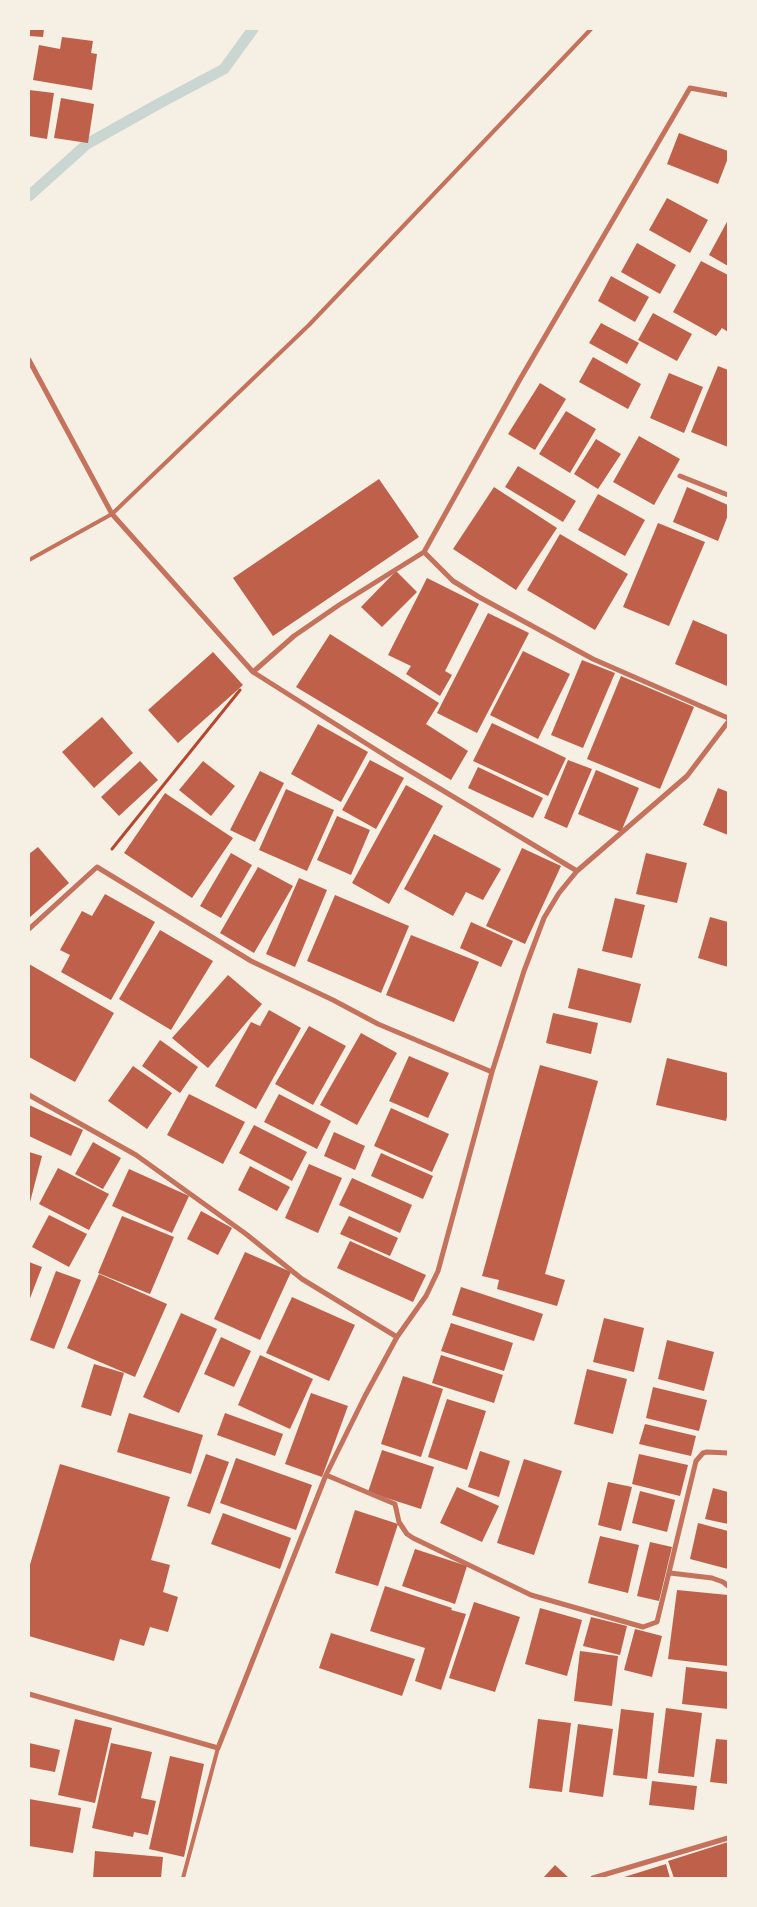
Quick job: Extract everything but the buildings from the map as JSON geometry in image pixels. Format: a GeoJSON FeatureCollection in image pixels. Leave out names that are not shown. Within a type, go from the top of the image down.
{"type":"FeatureCollection","features":[{"type":"Feature","properties":{"kind":"street"},"geometry":{"type":"LineString","coordinates":[[253,672],[309,626],[424,552],[519,381],[690,88],[728,94]]}},
{"type":"Feature","properties":{"kind":"street"},"geometry":{"type":"LineString","coordinates":[[29,360],[112,514],[253,672],[397,763],[577,872]]}},
{"type":"Feature","properties":{"kind":"street"},"geometry":{"type":"LineString","coordinates":[[680,476],[728,495]]}},
{"type":"Feature","properties":{"kind":"street"},"geometry":{"type":"LineString","coordinates":[[424,552],[453,581],[478,597],[592,659],[728,718]]}},
{"type":"Feature","properties":{"kind":"street"},"geometry":{"type":"LineString","coordinates":[[29,1694],[218,1748],[326,1475],[364,1396],[397,1337],[426,1296],[438,1271],[492,1072],[524,971],[544,918],[559,893],[577,872],[687,776],[728,722]]}},
{"type":"Feature","properties":{"kind":"street"},"geometry":{"type":"LineString","coordinates":[[29,929],[98,867],[251,961],[333,1000],[378,1024],[492,1072]]}},
{"type":"Feature","properties":{"kind":"street"},"geometry":{"type":"LineString","coordinates":[[29,1095],[136,1155],[246,1234],[302,1279],[397,1337]]}},
{"type":"Feature","properties":{"kind":"street"},"geometry":{"type":"LineString","coordinates":[[326,1475],[395,1504],[399,1522],[407,1534],[531,1595],[639,1627],[649,1627],[657,1622],[696,1461],[703,1453],[728,1453]]}},
{"type":"Feature","properties":{"kind":"street"},"geometry":{"type":"LineString","coordinates":[[670,1573],[712,1578],[724,1582],[728,1586]]}},
{"type":"Feature","properties":{"kind":"street"},"geometry":{"type":"LineString","coordinates":[[592,1878],[728,1838]]}},
{"type":"Feature","properties":{"kind":"lane"},"geometry":{"type":"LineString","coordinates":[[29,560],[112,514],[308,325],[591,29]]}},
{"type":"Feature","properties":{"kind":"lane"},"geometry":{"type":"LineString","coordinates":[[183,1878],[218,1748]]}},
{"type":"Feature","properties":{"kind":"path"},"geometry":{"type":"LineString","coordinates":[[98,867],[253,672]]}},
{"type":"Feature","properties":{"kind":"waterway"},"geometry":{"type":"LineString","coordinates":[[29,196],[87,144],[224,69],[253,29]]}}]}
